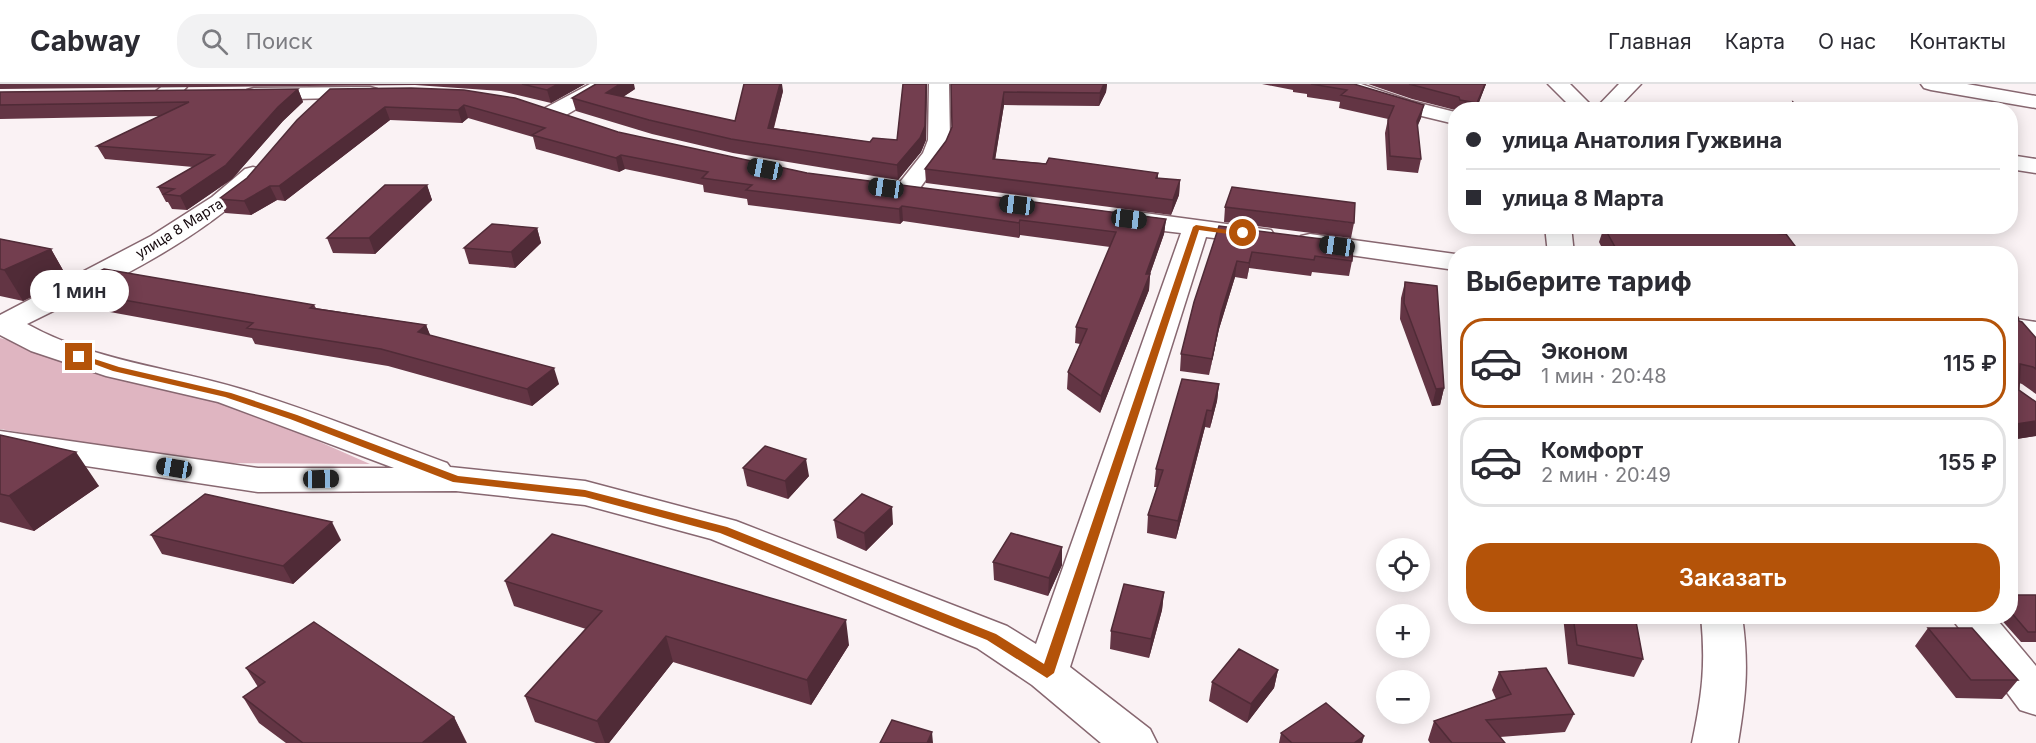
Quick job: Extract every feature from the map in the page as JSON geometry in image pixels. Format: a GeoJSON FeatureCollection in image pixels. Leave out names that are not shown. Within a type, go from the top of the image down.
{"type":"FeatureCollection","features":[{"type":"Feature","properties":{"kind":"street"},"geometry":{"type":"LineString","coordinates":[[579,123],[543,110],[604,84]]}},
{"type":"Feature","properties":{"kind":"street"},"geometry":{"type":"LineString","coordinates":[[929,194],[895,190],[934,154],[939,140],[939,84]]}},
{"type":"Feature","properties":{"kind":"street"},"geometry":{"type":"LineString","coordinates":[[1337,84],[1372,93],[1398,104],[1448,116]]}},
{"type":"Feature","properties":{"kind":"street"},"geometry":{"type":"LineString","coordinates":[[1558,84],[1575,102]]}},
{"type":"Feature","properties":{"kind":"street"},"geometry":{"type":"LineString","coordinates":[[1612,102],[1631,84]]}},
{"type":"Feature","properties":{"kind":"street"},"geometry":{"type":"LineString","coordinates":[[1931,84],[2036,102]]}},
{"type":"Feature","properties":{"kind":"street"},"geometry":{"type":"LineString","coordinates":[[300,120],[329,93]]}},
{"type":"Feature","properties":{"kind":"street"},"geometry":{"type":"LineString","coordinates":[[228,94],[394,93]]}},
{"type":"Feature","properties":{"kind":"street","name":"улица 8 Марта"},"geometry":{"type":"LineString","coordinates":[[1,326],[100,277],[183,228],[243,186],[270,155]]}},
{"type":"Feature","properties":{"kind":"street"},"geometry":{"type":"LineString","coordinates":[[2018,163],[2036,165]]}},
{"type":"Feature","properties":{"kind":"street"},"geometry":{"type":"LineString","coordinates":[[1103,216],[1448,261]]}},
{"type":"Feature","properties":{"kind":"street"},"geometry":{"type":"LineString","coordinates":[[1047,673],[1196,227]]}},
{"type":"Feature","properties":{"kind":"street","name":"улица 8 Марта"},"geometry":{"type":"LineString","coordinates":[[1,326],[13,329],[42,345],[117,369],[228,395],[293,417],[456,479]]}},
{"type":"Feature","properties":{"kind":"street"},"geometry":{"type":"LineString","coordinates":[[2018,328],[2036,331]]}},
{"type":"Feature","properties":{"kind":"street","name":"улица 8 Марта"},"geometry":{"type":"LineString","coordinates":[[0,442],[258,480],[456,479],[585,493],[723,530],[992,637],[1047,673],[1134,743]]}},
{"type":"Feature","properties":{"kind":"street"},"geometry":{"type":"LineString","coordinates":[[1715,743],[1724,695],[1726,655],[1722,624]]}},
{"type":"Feature","properties":{"kind":"street"},"geometry":{"type":"LineString","coordinates":[[1977,624],[2036,697]]}},
{"type":"Feature","properties":{"kind":"shaded area"},"geometry":{"type":"Polygon","coordinates":[[[0,338],[238,406],[370,464],[199,463],[0,429],[0,338]]]}},
{"type":"Feature","properties":{"kind":"building"},"geometry":{"type":"Polygon","coordinates":[[[522,84],[558,84],[547,90],[522,84]]]}},
{"type":"Feature","properties":{"kind":"building"},"geometry":{"type":"Polygon","coordinates":[[[596,84],[620,84],[606,93],[735,121],[744,84],[780,84],[768,128],[870,142],[873,138],[897,140],[903,84],[926,84],[925,126],[920,138],[897,165],[731,139],[649,120],[572,98],[596,84]]]}},
{"type":"Feature","properties":{"kind":"building"},"geometry":{"type":"Polygon","coordinates":[[[951,84],[1104,84],[1100,93],[1004,92],[993,159],[1046,164],[1049,158],[1158,173],[1156,178],[1180,180],[1173,200],[925,169],[946,141],[952,127],[951,84]]]}},
{"type":"Feature","properties":{"kind":"building"},"geometry":{"type":"Polygon","coordinates":[[[1311,84],[1354,84],[1424,105],[1417,121],[1421,159],[1390,156],[1388,120],[1394,106],[1341,95],[1347,90],[1311,84]]]}},
{"type":"Feature","properties":{"kind":"building"},"geometry":{"type":"Polygon","coordinates":[[[1409,84],[1485,84],[1477,102],[1460,100],[1459,97],[1409,84]]]}},
{"type":"Feature","properties":{"kind":"building"},"geometry":{"type":"Polygon","coordinates":[[[298,89],[278,107],[226,165],[180,196],[164,194],[174,189],[158,187],[214,155],[97,146],[189,102],[0,105],[0,92],[298,89]]]}},
{"type":"Feature","properties":{"kind":"building"},"geometry":{"type":"Polygon","coordinates":[[[330,89],[464,90],[515,98],[618,132],[807,173],[1166,219],[1146,274],[1150,274],[1101,396],[1068,372],[1087,329],[1076,327],[1116,232],[1020,220],[1019,223],[902,206],[899,209],[746,190],[752,185],[702,178],[708,172],[621,155],[616,158],[532,135],[545,128],[464,105],[458,110],[385,107],[279,186],[270,186],[244,201],[219,199],[247,178],[297,120],[330,89]]]}},
{"type":"Feature","properties":{"kind":"building"},"geometry":{"type":"Polygon","coordinates":[[[385,185],[427,185],[369,238],[327,238],[385,185]]]}},
{"type":"Feature","properties":{"kind":"building"},"geometry":{"type":"Polygon","coordinates":[[[1232,187],[1355,203],[1354,223],[1225,207],[1232,187]]]}},
{"type":"Feature","properties":{"kind":"building"},"geometry":{"type":"Polygon","coordinates":[[[492,224],[537,228],[511,252],[464,248],[492,224]]]}},
{"type":"Feature","properties":{"kind":"building"},"geometry":{"type":"Polygon","coordinates":[[[1219,226],[1353,243],[1352,261],[1315,256],[1314,260],[1252,252],[1249,263],[1237,261],[1221,313],[1212,359],[1181,354],[1194,302],[1219,226]]]}},
{"type":"Feature","properties":{"kind":"building"},"geometry":{"type":"Polygon","coordinates":[[[1608,234],[1786,234],[1795,246],[1615,246],[1608,234]]]}},
{"type":"Feature","properties":{"kind":"building"},"geometry":{"type":"Polygon","coordinates":[[[0,239],[51,249],[4,270],[0,269],[0,239]]]}},
{"type":"Feature","properties":{"kind":"building"},"geometry":{"type":"Polygon","coordinates":[[[104,269],[314,305],[310,308],[426,325],[418,332],[554,368],[527,389],[381,349],[247,328],[253,323],[79,292],[72,295],[56,292],[104,269]]]}},
{"type":"Feature","properties":{"kind":"building"},"geometry":{"type":"Polygon","coordinates":[[[1405,282],[1437,286],[1444,388],[1436,389],[1404,303],[1405,282]]]}},
{"type":"Feature","properties":{"kind":"building"},"geometry":{"type":"Polygon","coordinates":[[[2018,317],[2019,321],[2036,338],[2036,369],[2020,364],[2019,390],[2036,402],[2036,421],[2018,424],[2018,317]]]}},
{"type":"Feature","properties":{"kind":"building"},"geometry":{"type":"Polygon","coordinates":[[[1182,379],[1219,384],[1212,411],[1207,410],[1178,521],[1148,515],[1163,470],[1156,469],[1182,379]]]}},
{"type":"Feature","properties":{"kind":"building"},"geometry":{"type":"Polygon","coordinates":[[[0,435],[76,452],[9,496],[0,494],[0,435]]]}},
{"type":"Feature","properties":{"kind":"building"},"geometry":{"type":"Polygon","coordinates":[[[765,446],[806,459],[785,481],[743,468],[765,446]]]}},
{"type":"Feature","properties":{"kind":"building"},"geometry":{"type":"Polygon","coordinates":[[[205,494],[332,522],[283,566],[151,535],[205,494]]]}},
{"type":"Feature","properties":{"kind":"building"},"geometry":{"type":"Polygon","coordinates":[[[862,494],[892,507],[864,533],[834,520],[862,494]]]}},
{"type":"Feature","properties":{"kind":"building"},"geometry":{"type":"Polygon","coordinates":[[[1011,533],[1062,547],[1049,578],[993,562],[1011,533]]]}},
{"type":"Feature","properties":{"kind":"building"},"geometry":{"type":"Polygon","coordinates":[[[552,534],[846,620],[807,680],[666,636],[597,721],[525,696],[602,611],[505,581],[552,534]]]}},
{"type":"Feature","properties":{"kind":"building"},"geometry":{"type":"Polygon","coordinates":[[[1124,584],[1164,592],[1151,639],[1111,631],[1124,584]]]}},
{"type":"Feature","properties":{"kind":"building"},"geometry":{"type":"Polygon","coordinates":[[[2018,595],[2036,595],[2036,632],[2028,632],[2018,620],[2018,595]]]}},
{"type":"Feature","properties":{"kind":"building"},"geometry":{"type":"Polygon","coordinates":[[[314,622],[454,717],[422,743],[303,743],[243,697],[265,682],[246,668],[314,622]]]}},
{"type":"Feature","properties":{"kind":"building"},"geometry":{"type":"Polygon","coordinates":[[[1574,624],[1636,624],[1643,659],[1577,645],[1574,624]]]}},
{"type":"Feature","properties":{"kind":"building"},"geometry":{"type":"Polygon","coordinates":[[[1928,628],[1972,628],[2018,680],[1971,680],[1928,628]]]}},
{"type":"Feature","properties":{"kind":"building"},"geometry":{"type":"Polygon","coordinates":[[[1239,649],[1278,670],[1251,704],[1212,682],[1239,649]]]}},
{"type":"Feature","properties":{"kind":"building"},"geometry":{"type":"Polygon","coordinates":[[[1546,668],[1574,714],[1486,720],[1505,743],[1452,743],[1434,721],[1511,694],[1499,672],[1546,668]]]}},
{"type":"Feature","properties":{"kind":"building"},"geometry":{"type":"Polygon","coordinates":[[[1326,703],[1364,736],[1354,743],[1292,743],[1281,733],[1326,703]]]}},
{"type":"Feature","properties":{"kind":"building"},"geometry":{"type":"Polygon","coordinates":[[[892,720],[932,732],[927,743],[880,743],[892,720]]]}},
{"type":"Feature","properties":{"kind":"route"},"geometry":{"type":"LineString","coordinates":[[79,357],[117,369],[228,395],[293,417],[456,479],[585,493],[723,530],[992,637],[1047,673],[1196,227],[1243,233]]}}]}
